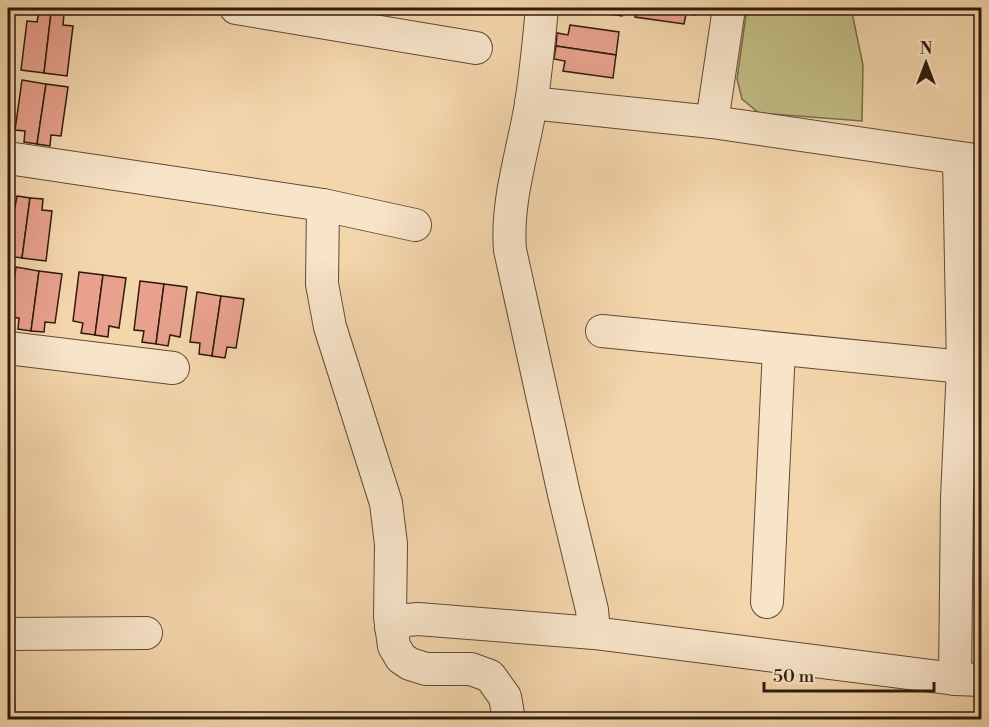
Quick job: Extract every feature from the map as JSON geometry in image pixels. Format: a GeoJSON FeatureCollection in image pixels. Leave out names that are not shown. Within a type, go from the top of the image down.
{"type":"FeatureCollection","features":[{"type":"Feature","properties":{"kind":"street"},"geometry":{"type":"LineString","coordinates":[[236,8],[476,48]]}},
{"type":"Feature","properties":{"kind":"street"},"geometry":{"type":"LineString","coordinates":[[542,8],[531,103],[508,230],[510,250],[592,610],[594,633]]}},
{"type":"Feature","properties":{"kind":"street"},"geometry":{"type":"LineString","coordinates":[[712,122],[729,8]]}},
{"type":"Feature","properties":{"kind":"street"},"geometry":{"type":"LineString","coordinates":[[391,627],[418,618],[594,633],[968,679],[969,499],[963,367],[970,160],[712,122],[531,103]]}},
{"type":"Feature","properties":{"kind":"street"},"geometry":{"type":"LineString","coordinates":[[8,158],[323,205],[416,225]]}},
{"type":"Feature","properties":{"kind":"street"},"geometry":{"type":"LineString","coordinates":[[323,205],[322,284],[324,302],[386,503],[391,544],[391,627],[394,646],[401,658],[410,664],[426,669],[471,669],[490,676],[505,697],[509,720]]}},
{"type":"Feature","properties":{"kind":"street"},"geometry":{"type":"LineString","coordinates":[[602,331],[963,367]]}},
{"type":"Feature","properties":{"kind":"street"},"geometry":{"type":"LineString","coordinates":[[8,348],[174,368]]}},
{"type":"Feature","properties":{"kind":"street"},"geometry":{"type":"LineString","coordinates":[[767,602],[779,349]]}},
{"type":"Feature","properties":{"kind":"street"},"geometry":{"type":"LineString","coordinates":[[8,634],[146,633]]}},
{"type":"Feature","properties":{"kind":"shaded area"},"geometry":{"type":"Polygon","coordinates":[[[747,8],[851,8],[863,65],[862,121],[759,113],[742,99],[737,79],[747,8]]]}},
{"type":"Feature","properties":{"kind":"building"},"geometry":{"type":"Polygon","coordinates":[[[573,8],[623,8],[622,16],[573,8]]]}},
{"type":"Feature","properties":{"kind":"building"},"geometry":{"type":"Polygon","coordinates":[[[636,8],[698,8],[696,15],[686,14],[684,24],[635,17],[636,8]]]}},
{"type":"Feature","properties":{"kind":"building"},"geometry":{"type":"Polygon","coordinates":[[[39,11],[51,13],[44,73],[21,70],[27,21],[37,22],[39,11]]]}},
{"type":"Feature","properties":{"kind":"building"},"geometry":{"type":"Polygon","coordinates":[[[51,13],[64,14],[63,25],[73,26],[67,76],[44,73],[51,13]]]}},
{"type":"Feature","properties":{"kind":"building"},"geometry":{"type":"Polygon","coordinates":[[[570,25],[619,32],[616,55],[556,46],[557,33],[568,35],[570,25]]]}},
{"type":"Feature","properties":{"kind":"building"},"geometry":{"type":"Polygon","coordinates":[[[556,46],[616,55],[613,78],[563,71],[565,61],[554,59],[556,46]]]}},
{"type":"Feature","properties":{"kind":"building"},"geometry":{"type":"Polygon","coordinates":[[[22,80],[46,84],[37,144],[24,142],[25,131],[15,130],[22,80]]]}},
{"type":"Feature","properties":{"kind":"building"},"geometry":{"type":"Polygon","coordinates":[[[46,84],[68,87],[61,136],[51,135],[50,146],[37,144],[46,84]]]}},
{"type":"Feature","properties":{"kind":"building"},"geometry":{"type":"Polygon","coordinates":[[[17,196],[30,198],[22,258],[8,256],[8,206],[15,207],[17,196]]]}},
{"type":"Feature","properties":{"kind":"building"},"geometry":{"type":"Polygon","coordinates":[[[30,198],[43,199],[42,210],[52,211],[46,261],[22,258],[30,198]]]}},
{"type":"Feature","properties":{"kind":"building"},"geometry":{"type":"Polygon","coordinates":[[[16,267],[39,271],[31,331],[18,329],[19,318],[9,317],[16,267]]]}},
{"type":"Feature","properties":{"kind":"building"},"geometry":{"type":"Polygon","coordinates":[[[39,271],[62,274],[55,323],[45,322],[44,332],[31,331],[39,271]]]}},
{"type":"Feature","properties":{"kind":"building"},"geometry":{"type":"Polygon","coordinates":[[[79,272],[103,275],[95,335],[81,333],[83,323],[73,321],[79,272]]]}},
{"type":"Feature","properties":{"kind":"building"},"geometry":{"type":"Polygon","coordinates":[[[103,275],[126,278],[119,328],[109,326],[108,337],[95,335],[103,275]]]}},
{"type":"Feature","properties":{"kind":"building"},"geometry":{"type":"Polygon","coordinates":[[[140,281],[164,284],[156,344],[142,342],[144,331],[134,330],[140,281]]]}},
{"type":"Feature","properties":{"kind":"building"},"geometry":{"type":"Polygon","coordinates":[[[164,284],[187,287],[180,337],[170,335],[168,346],[156,344],[164,284]]]}},
{"type":"Feature","properties":{"kind":"building"},"geometry":{"type":"Polygon","coordinates":[[[197,292],[221,296],[212,356],[199,354],[200,343],[190,342],[197,292]]]}},
{"type":"Feature","properties":{"kind":"building"},"geometry":{"type":"Polygon","coordinates":[[[221,296],[244,299],[236,348],[227,347],[225,358],[212,356],[221,296]]]}}]}
